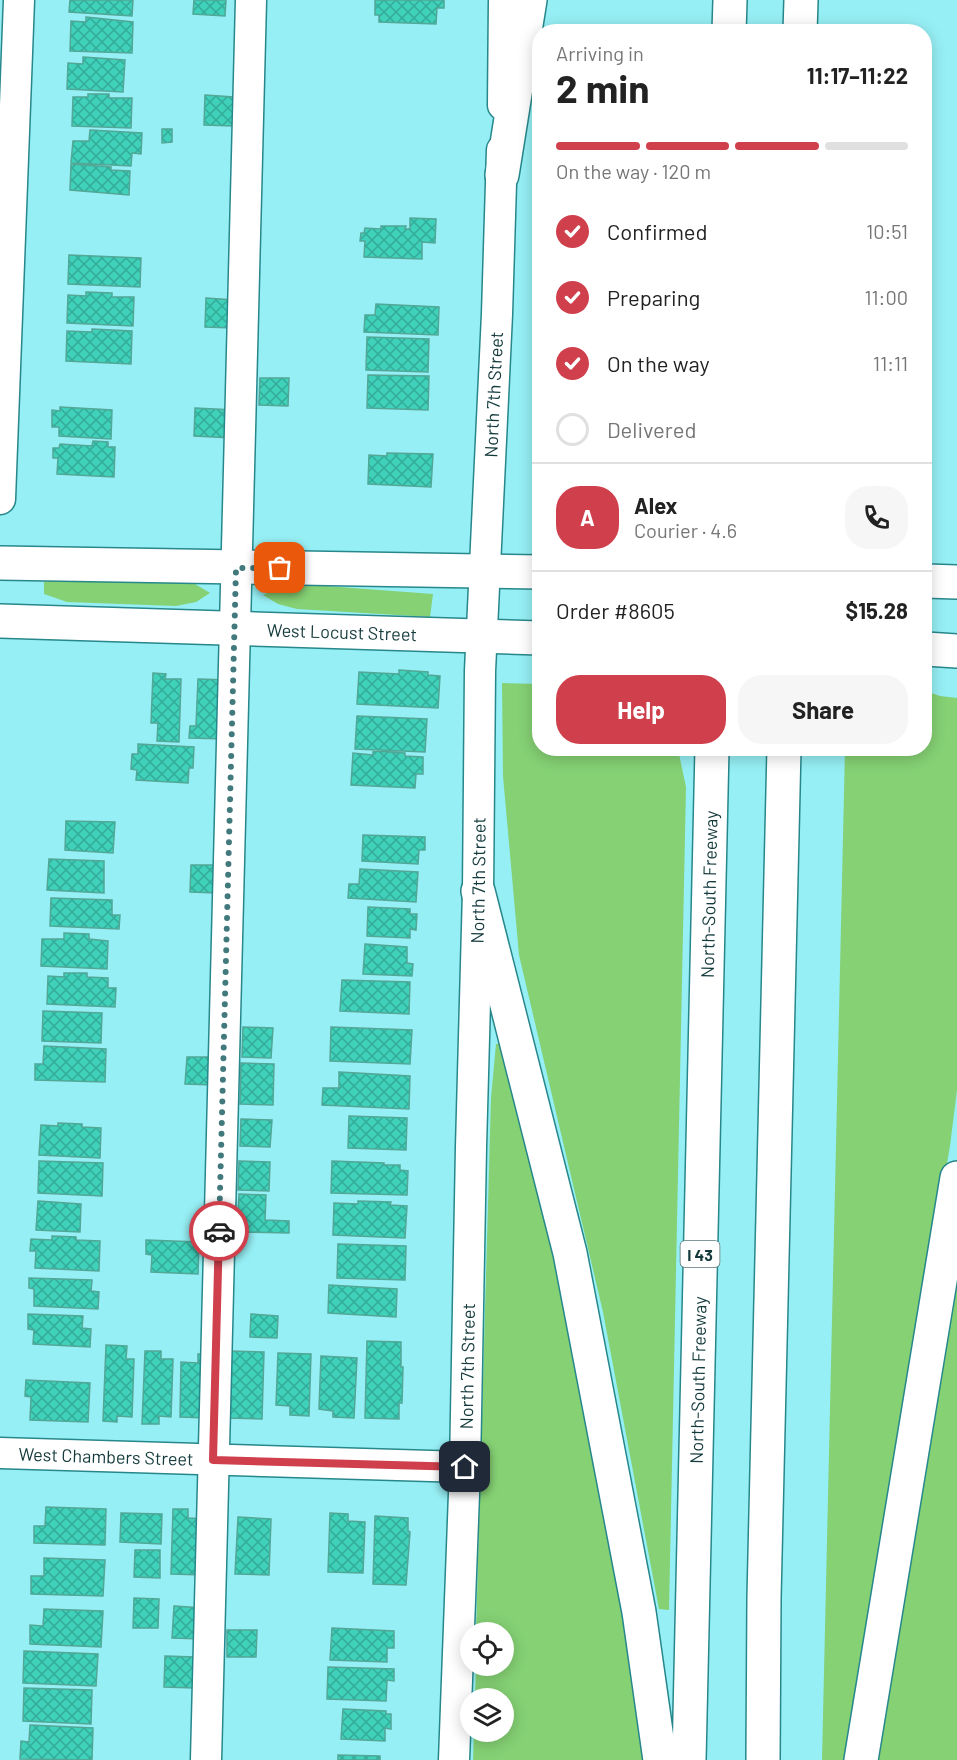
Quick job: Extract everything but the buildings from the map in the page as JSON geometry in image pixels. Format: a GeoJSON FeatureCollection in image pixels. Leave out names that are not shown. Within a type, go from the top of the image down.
{"type":"FeatureCollection","features":[{"type":"Feature","properties":{"kind":"main road"},"geometry":{"type":"LineString","coordinates":[[502,175],[530,0]]}},
{"type":"Feature","properties":{"kind":"main road"},"geometry":{"type":"LineString","coordinates":[[729,24],[730,0]]}},
{"type":"Feature","properties":{"kind":"main road"},"geometry":{"type":"LineString","coordinates":[[800,24],[801,0]]}},
{"type":"Feature","properties":{"kind":"main road"},"geometry":{"type":"LineString","coordinates":[[0,563],[532,572]]}},
{"type":"Feature","properties":{"kind":"main road"},"geometry":{"type":"LineString","coordinates":[[932,581],[957,582]]}},
{"type":"Feature","properties":{"kind":"main road","name":"West Locust Street"},"geometry":{"type":"LineString","coordinates":[[0,621],[532,638]]}},
{"type":"Feature","properties":{"kind":"main road"},"geometry":{"type":"LineString","coordinates":[[932,649],[957,651]]}},
{"type":"Feature","properties":{"kind":"main road","name":"North-South Freeway"},"geometry":{"type":"LineString","coordinates":[[689,1760],[712,756]]}},
{"type":"Feature","properties":{"kind":"main road"},"geometry":{"type":"LineString","coordinates":[[763,1760],[764,1598],[784,756]]}},
{"type":"Feature","properties":{"kind":"main road"},"geometry":{"type":"LineString","coordinates":[[478,891],[570,1253],[639,1612],[660,1760]]}},
{"type":"Feature","properties":{"kind":"main road"},"geometry":{"type":"LineString","coordinates":[[861,1760],[957,1178]]}},
{"type":"Feature","properties":{"kind":"street"},"geometry":{"type":"LineString","coordinates":[[0,499],[19,0]]}},
{"type":"Feature","properties":{"kind":"street"},"geometry":{"type":"LineString","coordinates":[[206,1760],[251,0]]}},
{"type":"Feature","properties":{"kind":"street","name":"North 7th Street"},"geometry":{"type":"LineString","coordinates":[[454,1760],[465,1467],[482,636],[502,175],[504,0]]}},
{"type":"Feature","properties":{"kind":"street","name":"West Chambers Street"},"geometry":{"type":"LineString","coordinates":[[0,1453],[465,1467]]}},
{"type":"Feature","properties":{"kind":"green space"},"geometry":{"type":"Polygon","coordinates":[[[64,577],[173,579],[195,584],[210,593],[196,602],[176,606],[67,602],[44,594],[44,582],[64,577]]]}},
{"type":"Feature","properties":{"kind":"green space"},"geometry":{"type":"Polygon","coordinates":[[[299,584],[433,594],[430,617],[297,609],[278,604],[263,595],[278,588],[299,584]]]}},
{"type":"Feature","properties":{"kind":"green space"},"geometry":{"type":"Polygon","coordinates":[[[502,683],[532,684],[532,756],[679,756],[686,787],[669,1610],[659,1609],[603,1312],[519,955],[503,776],[502,683]]]}},
{"type":"Feature","properties":{"kind":"green space"},"geometry":{"type":"Polygon","coordinates":[[[932,693],[957,698],[957,1090],[950,1146],[844,1760],[822,1760],[845,756],[932,756],[932,693]]]}},
{"type":"Feature","properties":{"kind":"green space"},"geometry":{"type":"Polygon","coordinates":[[[504,1043],[605,1484],[644,1760],[473,1760],[474,1742],[514,1742],[514,1688],[475,1688],[476,1676],[514,1676],[514,1622],[476,1622],[491,1098],[496,1044],[504,1043]]]}},
{"type":"Feature","properties":{"kind":"green space"},"geometry":{"type":"Polygon","coordinates":[[[957,1285],[957,1760],[878,1760],[957,1285]]]}},
{"type":"Feature","properties":{"kind":"way so far"},"geometry":{"type":"LineString","coordinates":[[219,1231],[236,568],[280,568]]}},
{"type":"Feature","properties":{"kind":"route"},"geometry":{"type":"LineString","coordinates":[[219,1231],[213,1460],[465,1467]]}}]}
